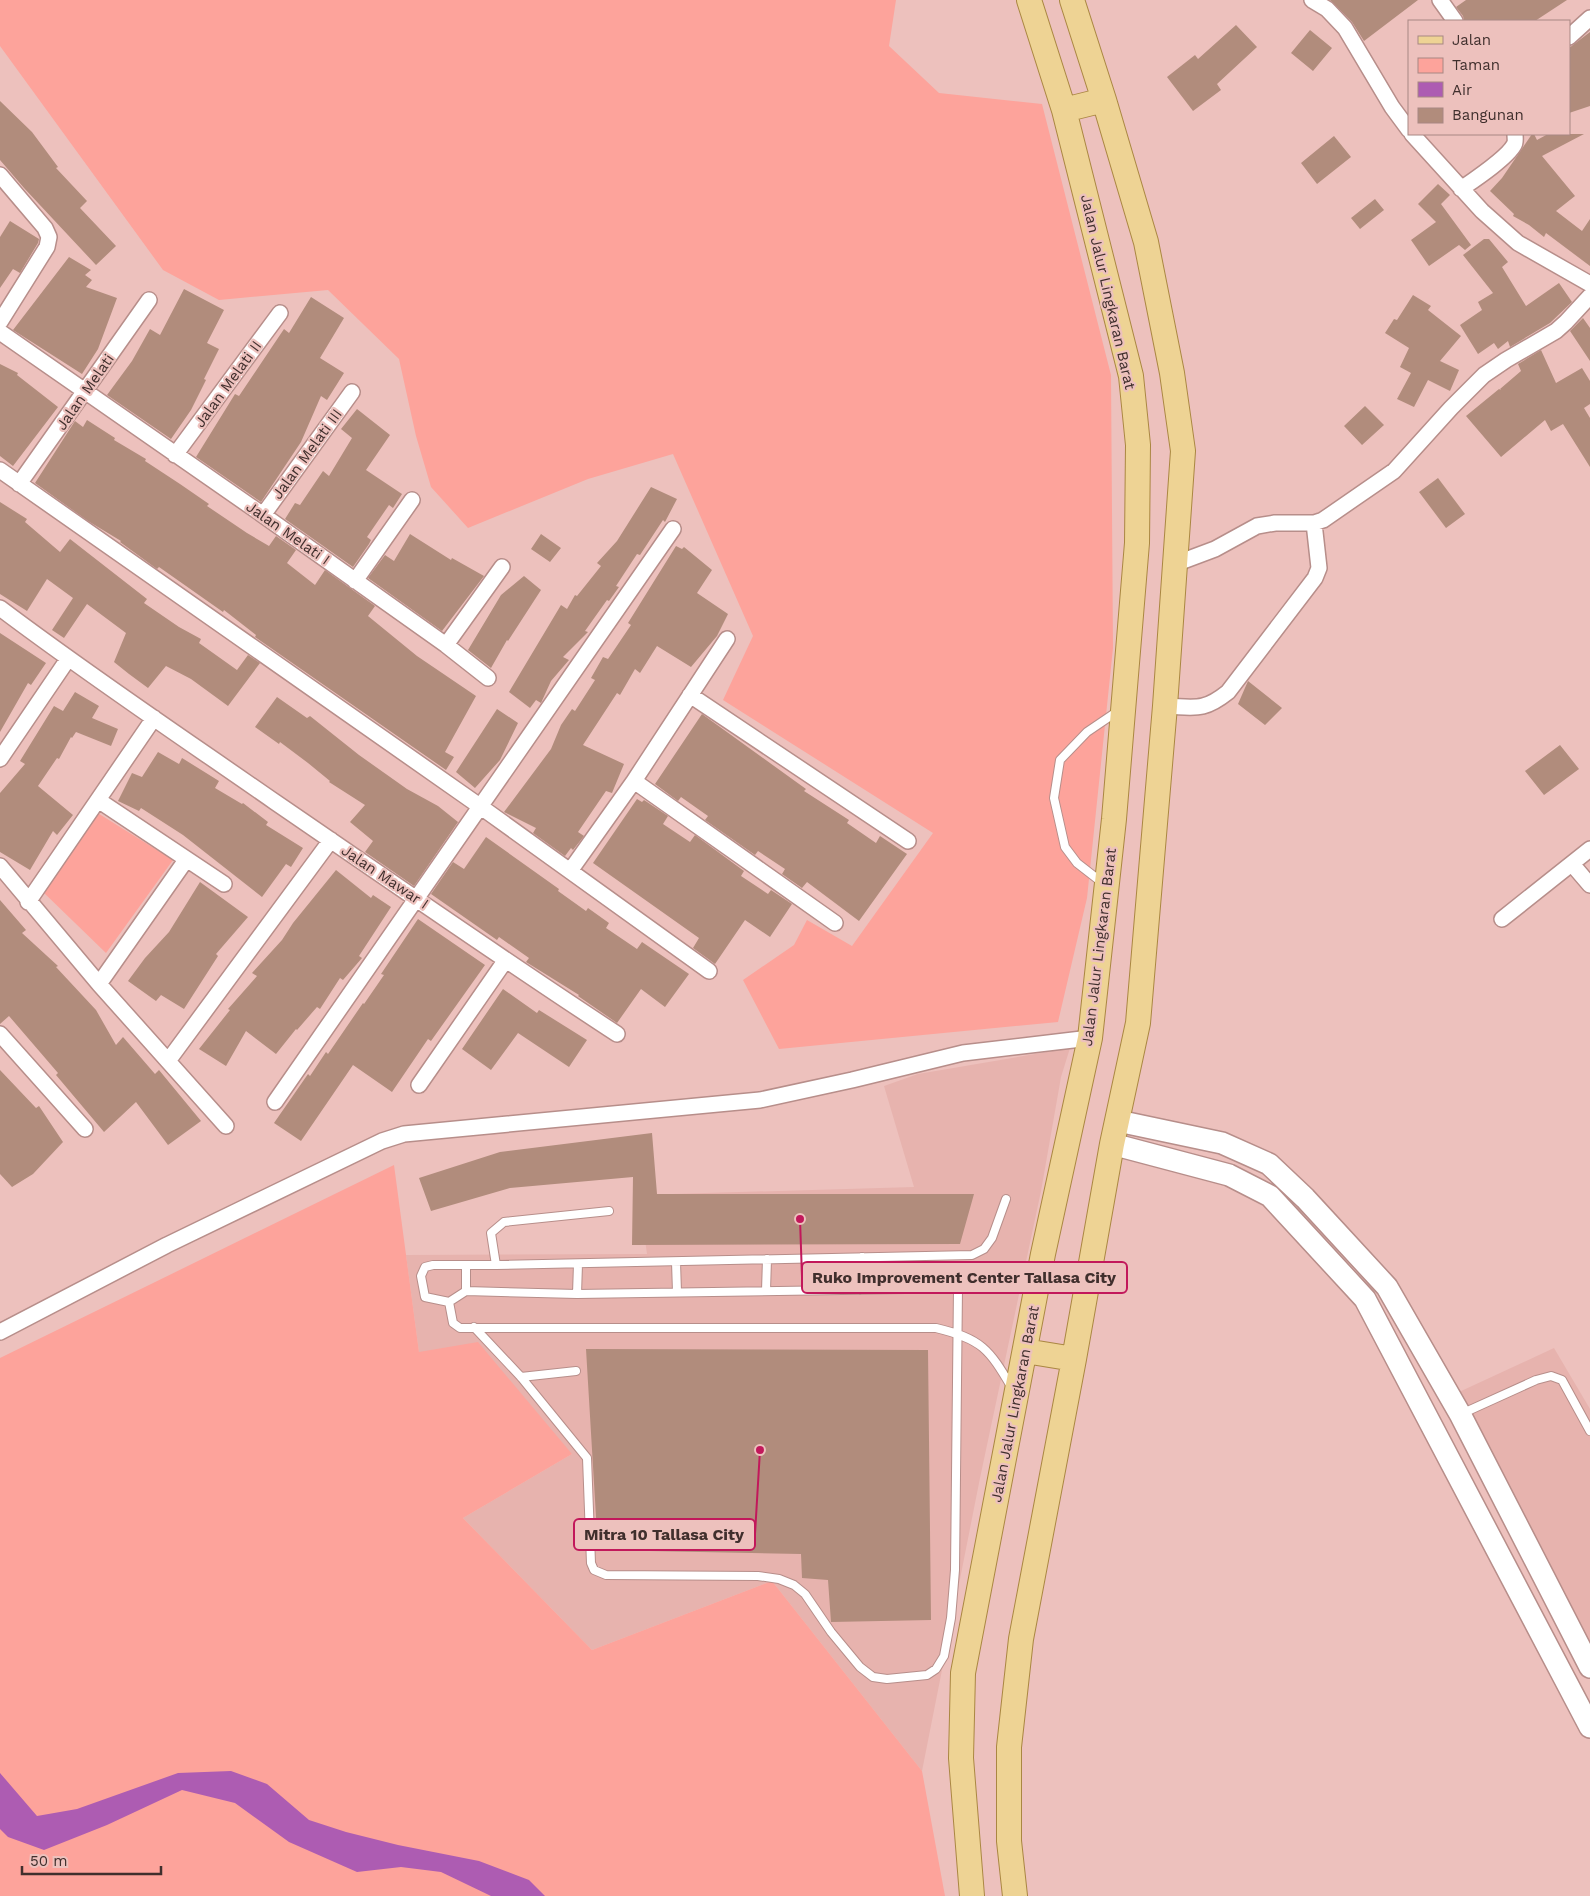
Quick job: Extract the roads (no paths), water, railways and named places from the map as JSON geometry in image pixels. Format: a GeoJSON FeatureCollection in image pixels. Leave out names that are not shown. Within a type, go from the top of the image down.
{"type":"FeatureCollection","features":[{"type":"Feature","properties":{"kind":"main road","name":"Jalan Jalur Lingkaran Barat"},"geometry":{"type":"LineString","coordinates":[[972,1896],[961,1758],[963,1673],[1037,1287],[1090,1038],[1123,708],[1137,543],[1138,445],[1131,376],[1064,110],[1029,0]]}},
{"type":"Feature","properties":{"kind":"main road"},"geometry":{"type":"LineString","coordinates":[[1015,1896],[1009,1841],[1009,1747],[1021,1639],[1074,1359],[1112,1144],[1138,1023],[1165,706],[1182,451],[1172,373],[1146,242],[1072,0]]}},
{"type":"Feature","properties":{"kind":"main road"},"geometry":{"type":"LineString","coordinates":[[1064,110],[1104,100]]}},
{"type":"Feature","properties":{"kind":"main road"},"geometry":{"type":"LineString","coordinates":[[1118,1121],[1222,1143],[1269,1164],[1305,1198],[1387,1287],[1460,1414],[1590,1667]]}},
{"type":"Feature","properties":{"kind":"main road"},"geometry":{"type":"LineString","coordinates":[[1112,1144],[1229,1175],[1270,1196],[1365,1299],[1590,1727]]}},
{"type":"Feature","properties":{"kind":"main road"},"geometry":{"type":"LineString","coordinates":[[1025,1351],[1074,1359]]}},
{"type":"Feature","properties":{"kind":"street"},"geometry":{"type":"LineString","coordinates":[[1312,0],[1327,9],[1344,28],[1392,107],[1408,129]]}},
{"type":"Feature","properties":{"kind":"street"},"geometry":{"type":"LineString","coordinates":[[1440,0],[1455,20]]}},
{"type":"Feature","properties":{"kind":"street"},"geometry":{"type":"LineString","coordinates":[[1570,36],[1590,18]]}},
{"type":"Feature","properties":{"kind":"street"},"geometry":{"type":"LineString","coordinates":[[1413,135],[1461,189],[1518,243],[1590,284]]}},
{"type":"Feature","properties":{"kind":"street"},"geometry":{"type":"LineString","coordinates":[[1461,189],[1493,166],[1512,148],[1515,143],[1514,135]]}},
{"type":"Feature","properties":{"kind":"street"},"geometry":{"type":"LineString","coordinates":[[0,175],[46,230],[49,237],[41,259],[0,322]]}},
{"type":"Feature","properties":{"kind":"street"},"geometry":{"type":"LineString","coordinates":[[0,188],[19,198]]}},
{"type":"Feature","properties":{"kind":"street"},"geometry":{"type":"LineString","coordinates":[[1175,564],[1215,549],[1256,526],[1314,523],[1323,520],[1394,471],[1484,375],[1556,331],[1590,296]]}},
{"type":"Feature","properties":{"kind":"street","name":"Jalan Melati"},"geometry":{"type":"LineString","coordinates":[[19,484],[149,300]]}},
{"type":"Feature","properties":{"kind":"street","name":"Jalan Melati II"},"geometry":{"type":"LineString","coordinates":[[175,455],[280,313]]}},
{"type":"Feature","properties":{"kind":"street","name":"Jalan Melati I"},"geometry":{"type":"LineString","coordinates":[[0,332],[86,390],[175,455],[263,515],[446,645],[488,678]]}},
{"type":"Feature","properties":{"kind":"street","name":"Jalan Melati III"},"geometry":{"type":"LineString","coordinates":[[263,515],[352,392]]}},
{"type":"Feature","properties":{"kind":"street"},"geometry":{"type":"LineString","coordinates":[[0,470],[481,807],[709,971]]}},
{"type":"Feature","properties":{"kind":"street"},"geometry":{"type":"LineString","coordinates":[[355,581],[412,500]]}},
{"type":"Feature","properties":{"kind":"street"},"geometry":{"type":"LineString","coordinates":[[1165,706],[1203,707],[1214,703],[1228,692],[1315,578],[1319,568],[1314,523]]}},
{"type":"Feature","properties":{"kind":"street"},"geometry":{"type":"LineString","coordinates":[[275,1102],[673,529]]}},
{"type":"Feature","properties":{"kind":"street"},"geometry":{"type":"LineString","coordinates":[[446,645],[502,567]]}},
{"type":"Feature","properties":{"kind":"street","name":"Jalan Mawar I"},"geometry":{"type":"LineString","coordinates":[[0,608],[68,659],[506,962],[617,1034]]}},
{"type":"Feature","properties":{"kind":"street"},"geometry":{"type":"LineString","coordinates":[[570,871],[634,781],[727,639]]}},
{"type":"Feature","properties":{"kind":"street"},"geometry":{"type":"LineString","coordinates":[[0,759],[68,659]]}},
{"type":"Feature","properties":{"kind":"street"},"geometry":{"type":"LineString","coordinates":[[690,695],[908,841]]}},
{"type":"Feature","properties":{"kind":"street"},"geometry":{"type":"LineString","coordinates":[[28,902],[154,718]]}},
{"type":"Feature","properties":{"kind":"street"},"geometry":{"type":"LineString","coordinates":[[634,781],[835,923]]}},
{"type":"Feature","properties":{"kind":"street"},"geometry":{"type":"LineString","coordinates":[[98,800],[224,884]]}},
{"type":"Feature","properties":{"kind":"street"},"geometry":{"type":"LineString","coordinates":[[168,1061],[330,840]]}},
{"type":"Feature","properties":{"kind":"street"},"geometry":{"type":"LineString","coordinates":[[1502,919],[1590,850]]}},
{"type":"Feature","properties":{"kind":"street"},"geometry":{"type":"LineString","coordinates":[[99,984],[186,860]]}},
{"type":"Feature","properties":{"kind":"street"},"geometry":{"type":"LineString","coordinates":[[1572,864],[1590,885]]}},
{"type":"Feature","properties":{"kind":"street"},"geometry":{"type":"LineString","coordinates":[[0,866],[28,902],[99,984],[226,1126]]}},
{"type":"Feature","properties":{"kind":"street"},"geometry":{"type":"LineString","coordinates":[[418,1085],[506,962]]}},
{"type":"Feature","properties":{"kind":"street"},"geometry":{"type":"LineString","coordinates":[[0,1034],[85,1129]]}},
{"type":"Feature","properties":{"kind":"street"},"geometry":{"type":"LineString","coordinates":[[0,1332],[167,1245],[382,1141],[404,1134],[760,1100],[963,1053],[1090,1038]]}},
{"type":"Feature","properties":{"kind":"lane"},"geometry":{"type":"LineString","coordinates":[[1106,886],[1077,863],[1065,847],[1054,798],[1060,760],[1087,732],[1123,708]]}},
{"type":"Feature","properties":{"kind":"lane"},"geometry":{"type":"LineString","coordinates":[[1006,1199],[992,1238],[984,1249],[972,1255],[578,1264],[433,1265],[425,1267],[421,1276],[425,1297],[449,1302],[466,1290],[577,1294],[1037,1287]]}},
{"type":"Feature","properties":{"kind":"lane"},"geometry":{"type":"LineString","coordinates":[[496,1265],[491,1233],[504,1222],[609,1212]]}},
{"type":"Feature","properties":{"kind":"lane"},"geometry":{"type":"LineString","coordinates":[[860,1290],[862,1257]]}},
{"type":"Feature","properties":{"kind":"lane"},"geometry":{"type":"LineString","coordinates":[[766,1291],[767,1260]]}},
{"type":"Feature","properties":{"kind":"lane"},"geometry":{"type":"LineString","coordinates":[[676,1262],[677,1292]]}},
{"type":"Feature","properties":{"kind":"lane"},"geometry":{"type":"LineString","coordinates":[[577,1294],[578,1264]]}},
{"type":"Feature","properties":{"kind":"lane"},"geometry":{"type":"LineString","coordinates":[[466,1266],[466,1290]]}},
{"type":"Feature","properties":{"kind":"lane"},"geometry":{"type":"LineString","coordinates":[[474,1327],[521,1377],[587,1458],[591,1563],[594,1570],[606,1575],[758,1576],[779,1579],[794,1585],[805,1594],[830,1632],[860,1667],[873,1677],[887,1679],[927,1675],[936,1669],[944,1656],[951,1618],[955,1570],[956,1333],[958,1288]]}},
{"type":"Feature","properties":{"kind":"lane"},"geometry":{"type":"LineString","coordinates":[[449,1302],[453,1323],[460,1328],[936,1328],[974,1340],[991,1355],[1017,1397]]}},
{"type":"Feature","properties":{"kind":"lane"},"geometry":{"type":"LineString","coordinates":[[521,1377],[576,1371]]}},
{"type":"Feature","properties":{"kind":"lane"},"geometry":{"type":"LineString","coordinates":[[1460,1414],[1536,1380],[1551,1376],[1562,1380],[1590,1431]]}},
{"type":"Feature","properties":{"kind":"water"},"geometry":{"type":"Polygon","coordinates":[[[231,1771],[267,1784],[309,1820],[346,1832],[398,1845],[479,1861],[529,1880],[545,1896],[491,1896],[441,1872],[401,1867],[357,1872],[289,1842],[235,1803],[182,1790],[107,1825],[44,1850],[8,1837],[0,1829],[0,1773],[37,1816],[77,1809],[178,1773],[231,1771]]]}},
{"type":"Feature","properties":{"kind":"place","name":"Ruko Improvement Center Tallasa City"},"geometry":{"type":"Point","coordinates":[800,1219]}},
{"type":"Feature","properties":{"kind":"place","name":"Mitra 10 Tallasa City"},"geometry":{"type":"Point","coordinates":[760,1450]}}]}
